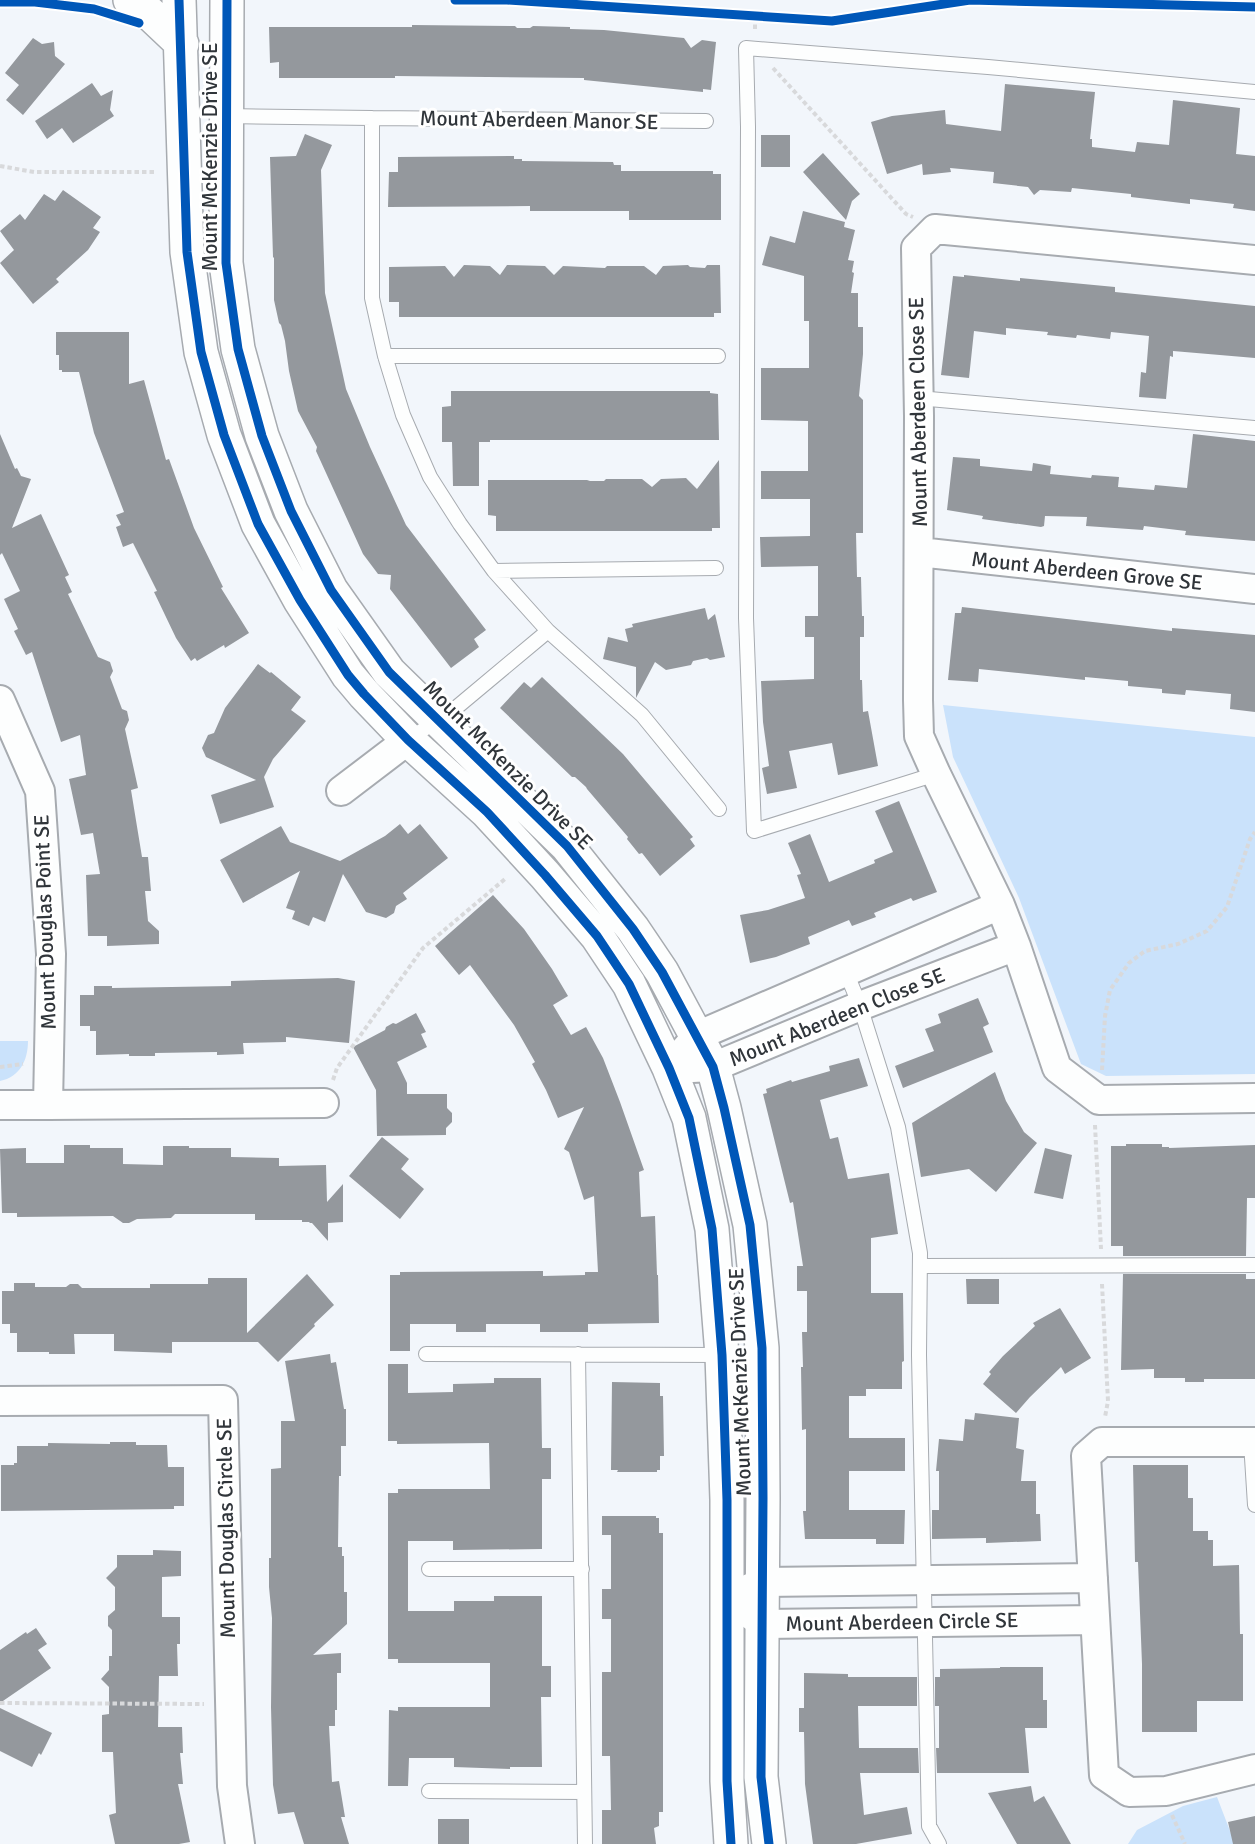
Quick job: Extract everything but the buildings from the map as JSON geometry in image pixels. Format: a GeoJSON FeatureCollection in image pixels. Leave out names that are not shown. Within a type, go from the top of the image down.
{"type":"FeatureCollection","features":[{"type":"Feature","properties":{"kind":"street"},"geometry":{"type":"LineString","coordinates":[[130,0],[147,10],[182,44]]}},
{"type":"Feature","properties":{"kind":"street","name":"Mount McKenzie Drive SE"},"geometry":{"type":"LineString","coordinates":[[179,0],[188,252],[201,352],[224,435],[258,524],[300,600],[348,675],[408,740],[487,812],[597,936],[629,984],[669,1068],[689,1118],[712,1229],[722,1355],[726,1500],[726,1781],[731,1844]]}},
{"type":"Feature","properties":{"kind":"street","name":"Mount McKenzie Drive SE"},"geometry":{"type":"LineString","coordinates":[[227,0],[226,263],[238,350],[262,436],[291,511],[331,590],[389,672],[567,846],[633,929],[662,972],[713,1067],[750,1225],[762,1348],[761,1776],[770,1844]]}},
{"type":"Feature","properties":{"kind":"street"},"geometry":{"type":"LineString","coordinates":[[935,229],[1255,260]]}},
{"type":"Feature","properties":{"kind":"street","name":"Mount Aberdeen Close SE"},"geometry":{"type":"LineString","coordinates":[[935,229],[916,248],[919,735],[1000,905],[1057,1068],[1099,1100]]}},
{"type":"Feature","properties":{"kind":"street","name":"Mount Aberdeen Grove SE"},"geometry":{"type":"LineString","coordinates":[[919,552],[1255,589]]}},
{"type":"Feature","properties":{"kind":"street","name":"Mount Douglas Point SE"},"geometry":{"type":"LineString","coordinates":[[0,700],[40,791],[51,954],[48,1105]]}},
{"type":"Feature","properties":{"kind":"street"},"geometry":{"type":"LineString","coordinates":[[341,791],[408,740]]}},
{"type":"Feature","properties":{"kind":"street","name":"Mount Aberdeen Close SE"},"geometry":{"type":"LineString","coordinates":[[669,1068],[697,1036],[1000,905]]}},
{"type":"Feature","properties":{"kind":"street","name":"Mount Aberdeen Close SE"},"geometry":{"type":"LineString","coordinates":[[669,1068],[713,1067],[860,1006],[1016,946]]}},
{"type":"Feature","properties":{"kind":"street"},"geometry":{"type":"LineString","coordinates":[[1099,1100],[1255,1098]]}},
{"type":"Feature","properties":{"kind":"street"},"geometry":{"type":"LineString","coordinates":[[0,1105],[324,1103]]}},
{"type":"Feature","properties":{"kind":"street","name":"Mount Douglas Circle SE"},"geometry":{"type":"LineString","coordinates":[[0,1401],[223,1400],[232,1786],[240,1844]]}},
{"type":"Feature","properties":{"kind":"street"},"geometry":{"type":"LineString","coordinates":[[1253,1442],[1102,1442],[1086,1456],[1104,1775],[1129,1792],[1166,1791],[1255,1769]]}},
{"type":"Feature","properties":{"kind":"street","name":"Mount Aberdeen Circle SE"},"geometry":{"type":"LineString","coordinates":[[726,1598],[763,1582],[1093,1578]]}},
{"type":"Feature","properties":{"kind":"street","name":"Mount Aberdeen Circle SE"},"geometry":{"type":"LineString","coordinates":[[726,1598],[763,1624],[1095,1620]]}},
{"type":"Feature","properties":{"kind":"lane"},"geometry":{"type":"LineString","coordinates":[[936,774],[754,831],[746,618],[748,127],[746,48],[1255,92]]}},
{"type":"Feature","properties":{"kind":"lane","name":"Mount Aberdeen Manor SE"},"geometry":{"type":"LineString","coordinates":[[226,116],[706,121]]}},
{"type":"Feature","properties":{"kind":"lane"},"geometry":{"type":"LineString","coordinates":[[372,118],[372,298],[385,356],[403,415],[430,477],[494,571],[548,631],[642,715],[719,809]]}},
{"type":"Feature","properties":{"kind":"lane"},"geometry":{"type":"LineString","coordinates":[[385,356],[718,356]]}},
{"type":"Feature","properties":{"kind":"lane"},"geometry":{"type":"LineString","coordinates":[[918,398],[1255,428]]}},
{"type":"Feature","properties":{"kind":"lane"},"geometry":{"type":"LineString","coordinates":[[494,571],[716,568]]}},
{"type":"Feature","properties":{"kind":"lane"},"geometry":{"type":"LineString","coordinates":[[408,740],[457,707],[548,631]]}},
{"type":"Feature","properties":{"kind":"lane"},"geometry":{"type":"LineString","coordinates":[[846,972],[860,1006],[898,1127],[920,1253],[919,1355],[929,1826],[939,1844]]}},
{"type":"Feature","properties":{"kind":"lane"},"geometry":{"type":"LineString","coordinates":[[920,1266],[1255,1265]]}},
{"type":"Feature","properties":{"kind":"lane"},"geometry":{"type":"LineString","coordinates":[[426,1354],[722,1355]]}},
{"type":"Feature","properties":{"kind":"lane"},"geometry":{"type":"LineString","coordinates":[[578,1354],[585,1844]]}},
{"type":"Feature","properties":{"kind":"lane"},"geometry":{"type":"LineString","coordinates":[[1253,1442],[1255,1505]]}},
{"type":"Feature","properties":{"kind":"lane"},"geometry":{"type":"LineString","coordinates":[[429,1569],[582,1569]]}},
{"type":"Feature","properties":{"kind":"lane"},"geometry":{"type":"LineString","coordinates":[[429,1791],[584,1792]]}},
{"type":"Feature","properties":{"kind":"path"},"geometry":{"type":"LineString","coordinates":[[743,16],[766,18]]}},
{"type":"Feature","properties":{"kind":"path"},"geometry":{"type":"LineString","coordinates":[[755,17],[755,48],[906,214],[935,229]]}},
{"type":"Feature","properties":{"kind":"path"},"geometry":{"type":"LineString","coordinates":[[0,166],[34,172],[154,172]]}},
{"type":"Feature","properties":{"kind":"path"},"geometry":{"type":"LineString","coordinates":[[1099,1100],[1105,1017],[1110,990],[1129,963],[1145,951],[1178,944],[1207,931],[1227,907],[1250,838],[1255,832]]}},
{"type":"Feature","properties":{"kind":"path"},"geometry":{"type":"LineString","coordinates":[[324,1103],[337,1068],[423,948],[505,879]]}},
{"type":"Feature","properties":{"kind":"path"},"geometry":{"type":"LineString","coordinates":[[0,1703],[229,1704]]}},
{"type":"Feature","properties":{"kind":"shaded area"},"geometry":{"type":"Polygon","coordinates":[[[943,705],[1255,737],[1255,1074],[1106,1076],[1081,1064],[1019,898],[953,757],[943,705]]]}},
{"type":"Feature","properties":{"kind":"shaded area"},"geometry":{"type":"Polygon","coordinates":[[[0,1041],[28,1041],[22,1067],[13,1076],[0,1081],[0,1041]]]}},
{"type":"Feature","properties":{"kind":"shaded area"},"geometry":{"type":"Polygon","coordinates":[[[1217,1797],[1235,1844],[1128,1844],[1137,1830],[1183,1806],[1217,1797]]]}},
{"type":"Feature","properties":{"kind":"cycle path"},"geometry":{"type":"LineString","coordinates":[[179,0],[187,252],[201,352],[224,435],[258,524],[300,600],[348,675],[408,740],[487,812],[597,936],[629,984],[669,1068],[689,1118],[712,1229],[722,1355],[727,1500],[727,1781],[731,1844]]}},
{"type":"Feature","properties":{"kind":"cycle path"},"geometry":{"type":"LineString","coordinates":[[227,0],[226,263],[238,349],[262,436],[291,511],[331,590],[389,672],[567,846],[633,929],[662,972],[713,1067],[750,1225],[762,1348],[761,1777],[769,1844]]}},
{"type":"Feature","properties":{"kind":"cycle path"},"geometry":{"type":"LineString","coordinates":[[455,0],[507,0],[832,21],[970,0],[1255,7]]}},
{"type":"Feature","properties":{"kind":"cycle path"},"geometry":{"type":"LineString","coordinates":[[0,2],[35,2],[94,9],[139,23]]}}]}
